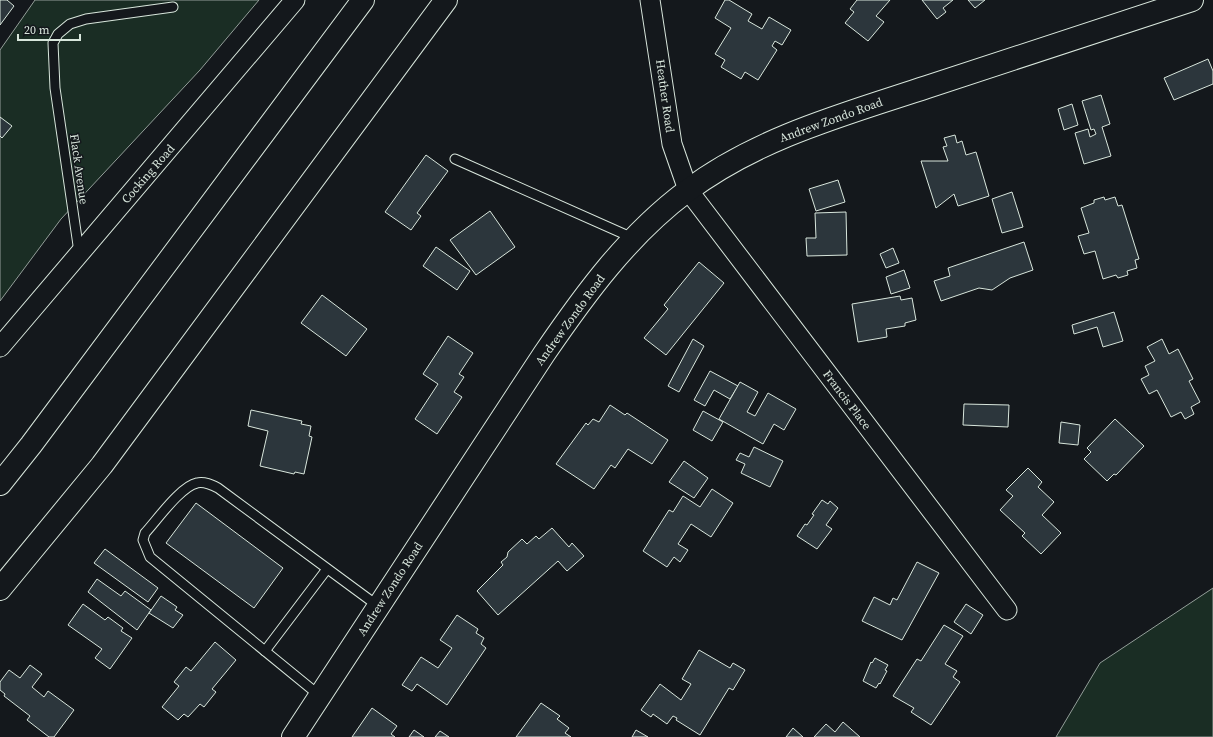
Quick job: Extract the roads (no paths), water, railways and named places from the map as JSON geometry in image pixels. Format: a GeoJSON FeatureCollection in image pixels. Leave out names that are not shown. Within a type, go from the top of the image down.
{"type":"FeatureCollection","features":[{"type":"Feature","properties":{"kind":"main road"},"geometry":{"type":"LineString","coordinates":[[0,484],[363,0]]}},
{"type":"Feature","properties":{"kind":"main road"},"geometry":{"type":"LineString","coordinates":[[0,589],[102,465],[446,0]]}},
{"type":"Feature","properties":{"kind":"main road","name":"Andrew Zondo Road"},"geometry":{"type":"LineString","coordinates":[[293,737],[378,606],[585,295],[633,238],[688,190],[749,152],[828,120],[1192,0]]}},
{"type":"Feature","properties":{"kind":"street","name":"Cocking Road"},"geometry":{"type":"LineString","coordinates":[[0,347],[295,0]]}},
{"type":"Feature","properties":{"kind":"street","name":"Heather Road"},"geometry":{"type":"LineString","coordinates":[[650,0],[672,144],[688,190]]}},
{"type":"Feature","properties":{"kind":"street","name":"Francis Place"},"geometry":{"type":"LineString","coordinates":[[688,190],[1007,610]]}},
{"type":"Feature","properties":{"kind":"lane","name":"Flack Avenue"},"geometry":{"type":"LineString","coordinates":[[79,254],[55,88],[53,43],[58,34],[70,24],[86,18],[173,7]]}},
{"type":"Feature","properties":{"kind":"lane"},"geometry":{"type":"LineString","coordinates":[[455,159],[633,238]]}},
{"type":"Feature","properties":{"kind":"lane"},"geometry":{"type":"LineString","coordinates":[[320,696],[150,557],[143,540],[145,533],[186,488],[197,482],[208,484],[218,488],[378,606]]}},
{"type":"Feature","properties":{"kind":"lane"},"geometry":{"type":"LineString","coordinates":[[265,652],[327,569]]}}]}
